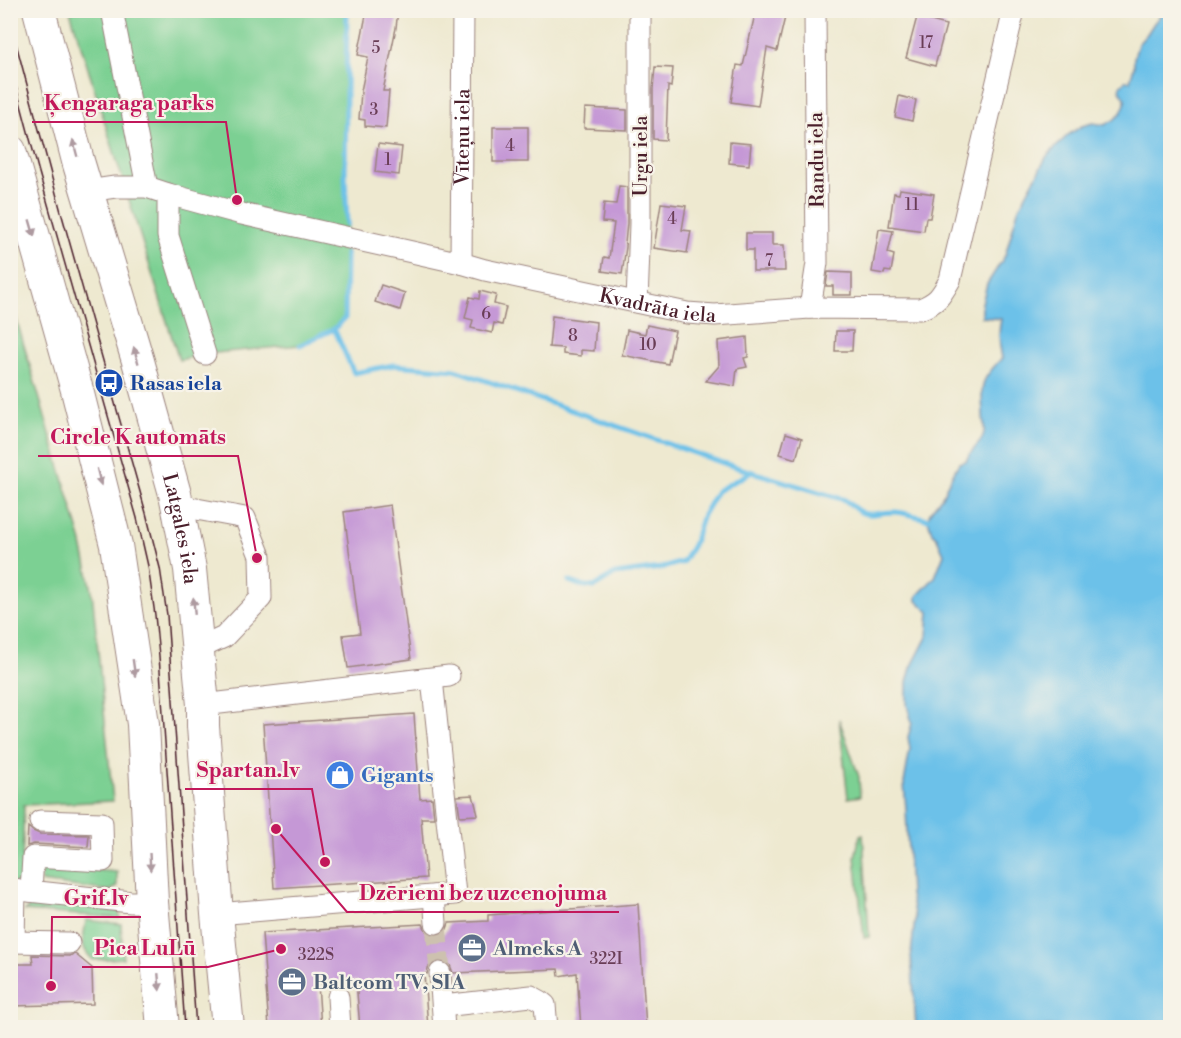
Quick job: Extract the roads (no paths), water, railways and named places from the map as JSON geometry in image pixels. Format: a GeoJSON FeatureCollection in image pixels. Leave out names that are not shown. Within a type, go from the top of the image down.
{"type":"FeatureCollection","features":[{"type":"Feature","properties":{"kind":"highway","name":"Latgales iela"},"geometry":{"type":"LineString","coordinates":[[39,10],[78,161],[175,494],[190,568],[228,1028]]}},
{"type":"Feature","properties":{"kind":"highway"},"geometry":{"type":"LineString","coordinates":[[10,151],[77,390],[116,545],[143,724],[152,902],[163,1028]]}},
{"type":"Feature","properties":{"kind":"street"},"geometry":{"type":"LineString","coordinates":[[112,10],[147,186]]}},
{"type":"Feature","properties":{"kind":"street","name":"Vīteņu iela"},"geometry":{"type":"LineString","coordinates":[[461,263],[463,10]]}},
{"type":"Feature","properties":{"kind":"street","name":"Urgu iela"},"geometry":{"type":"LineString","coordinates":[[637,302],[640,224],[640,10]]}},
{"type":"Feature","properties":{"kind":"street","name":"Randu iela"},"geometry":{"type":"LineString","coordinates":[[810,308],[817,263],[815,10]]}},
{"type":"Feature","properties":{"kind":"street","name":"Kvadrāta iela"},"geometry":{"type":"LineString","coordinates":[[88,191],[147,186],[242,214],[485,270],[687,313],[715,315],[810,308],[920,309],[940,298],[950,280],[1014,10]]}},
{"type":"Feature","properties":{"kind":"street"},"geometry":{"type":"LineString","coordinates":[[168,194],[168,236],[205,354]]}},
{"type":"Feature","properties":{"kind":"street"},"geometry":{"type":"LineString","coordinates":[[175,494],[182,503],[191,507],[245,518],[260,556],[261,598],[224,638],[198,650]]}},
{"type":"Feature","properties":{"kind":"street"},"geometry":{"type":"LineString","coordinates":[[203,705],[440,678],[455,894],[217,914]]}},
{"type":"Feature","properties":{"kind":"street"},"geometry":{"type":"LineString","coordinates":[[40,821],[102,823],[103,861],[33,857],[19,890],[13,942],[69,944]]}},
{"type":"Feature","properties":{"kind":"street"},"geometry":{"type":"LineString","coordinates":[[19,890],[131,902],[152,902]]}},
{"type":"Feature","properties":{"kind":"street"},"geometry":{"type":"LineString","coordinates":[[434,896],[436,923]]}},
{"type":"Feature","properties":{"kind":"street"},"geometry":{"type":"LineString","coordinates":[[440,973],[444,1028]]}},
{"type":"Feature","properties":{"kind":"street"},"geometry":{"type":"LineString","coordinates":[[443,1006],[531,996],[545,1005],[547,1028]]}},
{"type":"Feature","properties":{"kind":"street"},"geometry":{"type":"LineString","coordinates":[[338,997],[340,1028]]}},
{"type":"Feature","properties":{"kind":"water"},"geometry":{"type":"Polygon","coordinates":[[[1164,11],[1170,11],[1170,1027],[916,1027],[911,955],[915,918],[910,895],[904,783],[910,749],[908,737],[912,723],[907,705],[907,682],[911,668],[927,637],[929,612],[917,601],[917,596],[935,577],[944,554],[937,538],[932,533],[928,519],[930,512],[946,491],[959,463],[966,461],[984,433],[982,389],[989,372],[1002,358],[999,338],[1001,319],[982,317],[982,303],[987,284],[1005,256],[1018,210],[1047,156],[1068,135],[1082,126],[1093,123],[1105,125],[1121,113],[1125,99],[1120,86],[1125,81],[1130,81],[1138,44],[1164,11]]]}},
{"type":"Feature","properties":{"kind":"waterway"},"geometry":{"type":"LineString","coordinates":[[347,10],[345,175],[347,224]]}},
{"type":"Feature","properties":{"kind":"waterway"},"geometry":{"type":"LineString","coordinates":[[334,329],[345,318],[346,254]]}},
{"type":"Feature","properties":{"kind":"waterway"},"geometry":{"type":"LineString","coordinates":[[300,345],[334,329],[354,373],[393,365],[455,370],[726,464],[845,500],[864,513],[898,512],[928,519]]}},
{"type":"Feature","properties":{"kind":"waterway"},"geometry":{"type":"LineString","coordinates":[[569,581],[594,587],[615,574],[661,568],[683,562],[693,545],[703,515],[717,491],[751,472]]}},
{"type":"Feature","properties":{"kind":"tunnel"},"geometry":{"type":"LineString","coordinates":[[436,923],[440,973]]}},
{"type":"Feature","properties":{"kind":"tram line"},"geometry":{"type":"LineString","coordinates":[[10,21],[160,568],[167,615],[196,1028]]}},
{"type":"Feature","properties":{"kind":"tram line"},"geometry":{"type":"LineString","coordinates":[[10,64],[137,518],[148,566],[159,656],[185,1028]]}},
{"type":"Feature","properties":{"kind":"place","name":"Ķengaraga parks"},"geometry":{"type":"Point","coordinates":[237,200]}},
{"type":"Feature","properties":{"kind":"place","name":"Rasas iela"},"geometry":{"type":"Point","coordinates":[109,383]}},
{"type":"Feature","properties":{"kind":"place","name":"Circle K automāts"},"geometry":{"type":"Point","coordinates":[257,558]}},
{"type":"Feature","properties":{"kind":"place","name":"Gigants"},"geometry":{"type":"Point","coordinates":[340,775]}},
{"type":"Feature","properties":{"kind":"place","name":"Dzērieni bez uzcenojuma"},"geometry":{"type":"Point","coordinates":[276,829]}},
{"type":"Feature","properties":{"kind":"place","name":"Spartan.lv"},"geometry":{"type":"Point","coordinates":[325,862]}},
{"type":"Feature","properties":{"kind":"place","name":"Almeks A"},"geometry":{"type":"Point","coordinates":[472,948]}},
{"type":"Feature","properties":{"kind":"place","name":"Pica LuLū"},"geometry":{"type":"Point","coordinates":[281,949]}},
{"type":"Feature","properties":{"kind":"place","name":"Baltcom TV, SIA"},"geometry":{"type":"Point","coordinates":[292,982]}},
{"type":"Feature","properties":{"kind":"place","name":"Grif.lv"},"geometry":{"type":"Point","coordinates":[51,986]}}]}
